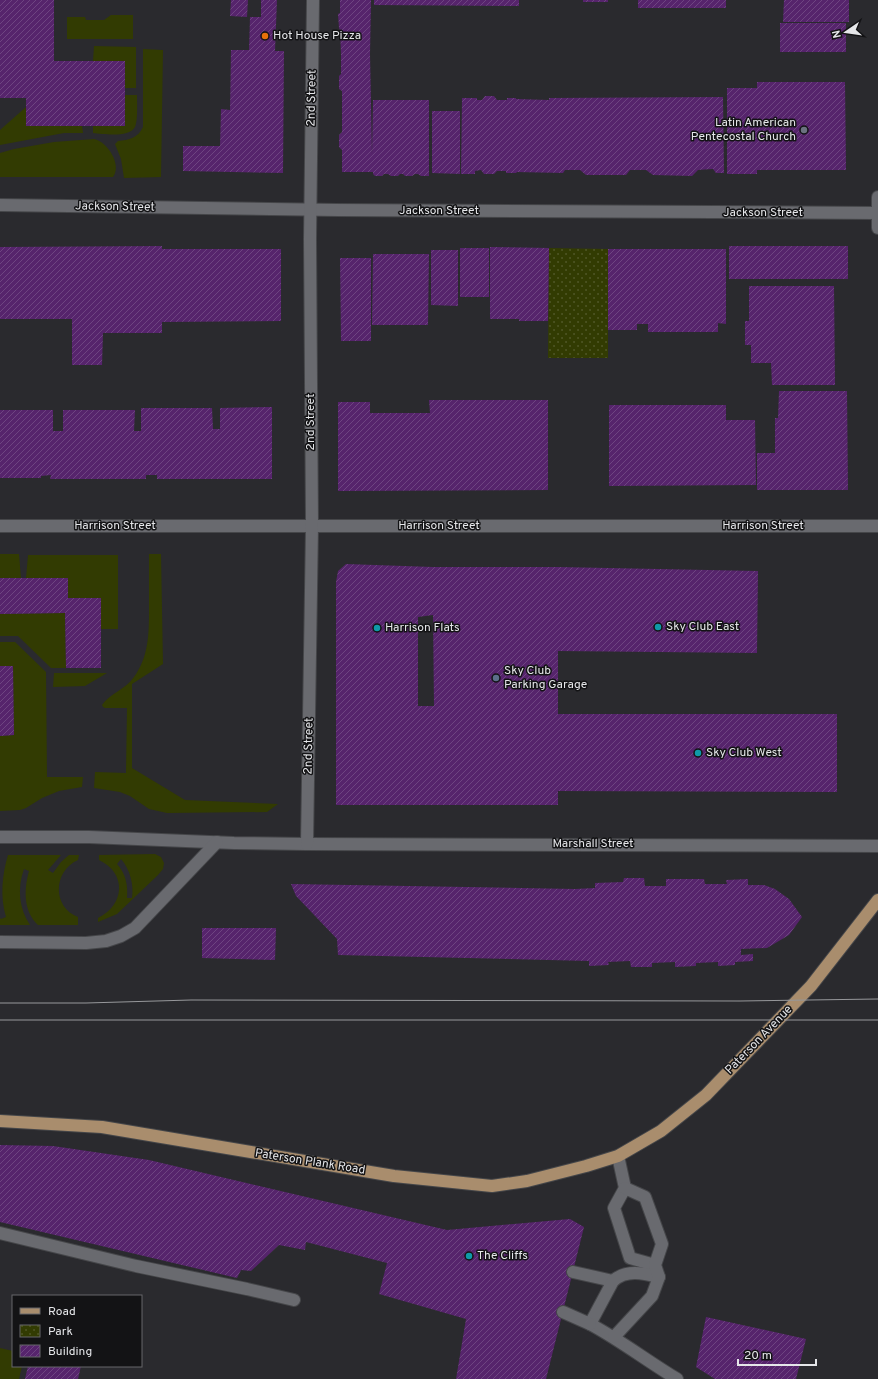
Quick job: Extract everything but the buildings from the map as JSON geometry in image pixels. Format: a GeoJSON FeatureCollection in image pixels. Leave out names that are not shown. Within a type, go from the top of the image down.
{"type":"FeatureCollection","features":[{"type":"Feature","properties":{"kind":"main road","name":"Paterson Avenue"},"geometry":{"type":"LineString","coordinates":[[618,1156],[661,1131],[706,1095],[811,986],[878,900]]}},
{"type":"Feature","properties":{"kind":"main road","name":"Paterson Plank Road"},"geometry":{"type":"LineString","coordinates":[[0,1121],[102,1127],[394,1176],[492,1186],[527,1181],[618,1156]]}},
{"type":"Feature","properties":{"kind":"street","name":"2nd Street"},"geometry":{"type":"LineString","coordinates":[[307,844],[312,526],[311,210],[313,0]]}},
{"type":"Feature","properties":{"kind":"street"},"geometry":{"type":"LineString","coordinates":[[878,197],[878,228]]}},
{"type":"Feature","properties":{"kind":"street","name":"Jackson Street"},"geometry":{"type":"LineString","coordinates":[[0,206],[311,210],[878,213]]}},
{"type":"Feature","properties":{"kind":"street","name":"Harrison Street"},"geometry":{"type":"LineString","coordinates":[[0,526],[878,526]]}},
{"type":"Feature","properties":{"kind":"street","name":"Marshall Street"},"geometry":{"type":"LineString","coordinates":[[0,837],[89,837],[307,844],[878,846]]}},
{"type":"Feature","properties":{"kind":"street"},"geometry":{"type":"LineString","coordinates":[[0,942],[86,943],[106,942],[121,936],[135,928],[218,842]]}},
{"type":"Feature","properties":{"kind":"street"},"geometry":{"type":"LineString","coordinates":[[618,1156],[625,1188],[614,1208],[630,1258],[657,1271]]}},
{"type":"Feature","properties":{"kind":"street"},"geometry":{"type":"LineString","coordinates":[[614,1337],[652,1296],[662,1244],[645,1197],[625,1188]]}},
{"type":"Feature","properties":{"kind":"street"},"geometry":{"type":"LineString","coordinates":[[0,1233],[136,1266],[294,1300]]}},
{"type":"Feature","properties":{"kind":"street"},"geometry":{"type":"LineString","coordinates":[[590,1324],[613,1281],[618,1276],[657,1271]]}},
{"type":"Feature","properties":{"kind":"street"},"geometry":{"type":"LineString","coordinates":[[573,1272],[613,1281]]}},
{"type":"Feature","properties":{"kind":"street"},"geometry":{"type":"LineString","coordinates":[[563,1312],[614,1337],[676,1379]]}},
{"type":"Feature","properties":{"kind":"green space"},"geometry":{"type":"Polygon","coordinates":[[[111,15],[133,15],[133,39],[67,39],[67,17],[85,17],[86,20],[104,20],[111,15]]]}},
{"type":"Feature","properties":{"kind":"green space"},"geometry":{"type":"Polygon","coordinates":[[[94,46],[136,47],[136,88],[125,88],[93,61],[94,46]]]}},
{"type":"Feature","properties":{"kind":"green space"},"geometry":{"type":"Polygon","coordinates":[[[143,49],[163,50],[161,177],[124,178],[121,159],[115,144],[118,141],[136,136],[143,127],[143,49]]]}},
{"type":"Feature","properties":{"kind":"green space"},"geometry":{"type":"Polygon","coordinates":[[[125,95],[137,95],[137,116],[135,127],[127,133],[122,134],[93,133],[93,126],[125,95]]]}},
{"type":"Feature","properties":{"kind":"green space"},"geometry":{"type":"Polygon","coordinates":[[[26,107],[26,126],[82,126],[83,133],[64,133],[0,145],[0,130],[26,107]]]}},
{"type":"Feature","properties":{"kind":"green space"},"geometry":{"type":"Polygon","coordinates":[[[94,139],[109,149],[115,160],[116,166],[113,177],[0,177],[0,153],[54,142],[94,139]]]}},
{"type":"Feature","properties":{"kind":"green space"},"geometry":{"type":"Polygon","coordinates":[[[549,248],[608,249],[608,358],[548,358],[549,248]]]}},
{"type":"Feature","properties":{"kind":"green space"},"geometry":{"type":"Polygon","coordinates":[[[0,554],[19,554],[21,578],[0,578],[0,554]]]}},
{"type":"Feature","properties":{"kind":"green space"},"geometry":{"type":"Polygon","coordinates":[[[149,554],[161,554],[163,664],[132,684],[132,768],[185,800],[278,804],[267,812],[167,813],[149,809],[130,796],[120,792],[94,788],[95,772],[126,773],[127,708],[105,708],[102,705],[131,681],[139,669],[146,651],[148,642],[149,613],[149,554]]]}},
{"type":"Feature","properties":{"kind":"green space"},"geometry":{"type":"Polygon","coordinates":[[[28,555],[118,555],[118,629],[101,629],[100,598],[68,598],[68,578],[26,578],[28,555]]]}},
{"type":"Feature","properties":{"kind":"green space"},"geometry":{"type":"Polygon","coordinates":[[[65,613],[66,668],[51,668],[18,636],[0,636],[0,614],[65,613]]]}},
{"type":"Feature","properties":{"kind":"green space"},"geometry":{"type":"Polygon","coordinates":[[[0,642],[15,642],[46,672],[47,777],[83,777],[82,787],[59,791],[20,810],[0,811],[0,736],[14,735],[13,666],[0,666],[0,642]]]}},
{"type":"Feature","properties":{"kind":"green space"},"geometry":{"type":"Polygon","coordinates":[[[54,673],[107,673],[85,686],[53,687],[54,673]]]}},
{"type":"Feature","properties":{"kind":"green space"},"geometry":{"type":"Polygon","coordinates":[[[155,854],[161,857],[164,863],[163,869],[158,875],[117,914],[98,922],[98,918],[107,912],[113,905],[118,897],[119,889],[118,881],[114,873],[108,866],[99,860],[99,855],[155,854]],[[121,859],[117,864],[126,880],[127,898],[132,898],[131,877],[121,859]]]}},
{"type":"Feature","properties":{"kind":"green space"},"geometry":{"type":"Polygon","coordinates":[[[8,855],[61,855],[48,870],[53,873],[61,862],[69,855],[79,855],[78,860],[70,865],[64,872],[60,880],[59,889],[60,897],[64,905],[70,912],[78,917],[78,925],[38,925],[27,907],[26,885],[29,871],[24,869],[20,884],[20,898],[23,912],[30,925],[0,925],[0,918],[6,917],[2,886],[8,855]]]}},
{"type":"Feature","properties":{"kind":"green space"},"geometry":{"type":"Polygon","coordinates":[[[0,1348],[12,1351],[12,1367],[22,1367],[19,1379],[0,1379],[0,1348]]]}},
{"type":"Feature","properties":{"kind":"tram line"},"geometry":{"type":"LineString","coordinates":[[0,1003],[86,1003],[191,1000],[740,1001],[878,999]]}},
{"type":"Feature","properties":{"kind":"tram line"},"geometry":{"type":"LineString","coordinates":[[0,1020],[878,1020]]}},
{"type":"Feature","properties":{"kind":"place","name":"Hot House Pizza"},"geometry":{"type":"Point","coordinates":[265,36]}},
{"type":"Feature","properties":{"kind":"place","name":"Latin American Pentecostal Church"},"geometry":{"type":"Point","coordinates":[804,130]}},
{"type":"Feature","properties":{"kind":"place","name":"Sky Club East"},"geometry":{"type":"Point","coordinates":[658,627]}},
{"type":"Feature","properties":{"kind":"place","name":"Harrison Flats"},"geometry":{"type":"Point","coordinates":[377,628]}},
{"type":"Feature","properties":{"kind":"place","name":"Sky Club Parking Garage"},"geometry":{"type":"Point","coordinates":[496,678]}},
{"type":"Feature","properties":{"kind":"place","name":"Sky Club West"},"geometry":{"type":"Point","coordinates":[698,753]}},
{"type":"Feature","properties":{"kind":"place","name":"The Cliffs"},"geometry":{"type":"Point","coordinates":[469,1256]}}]}
